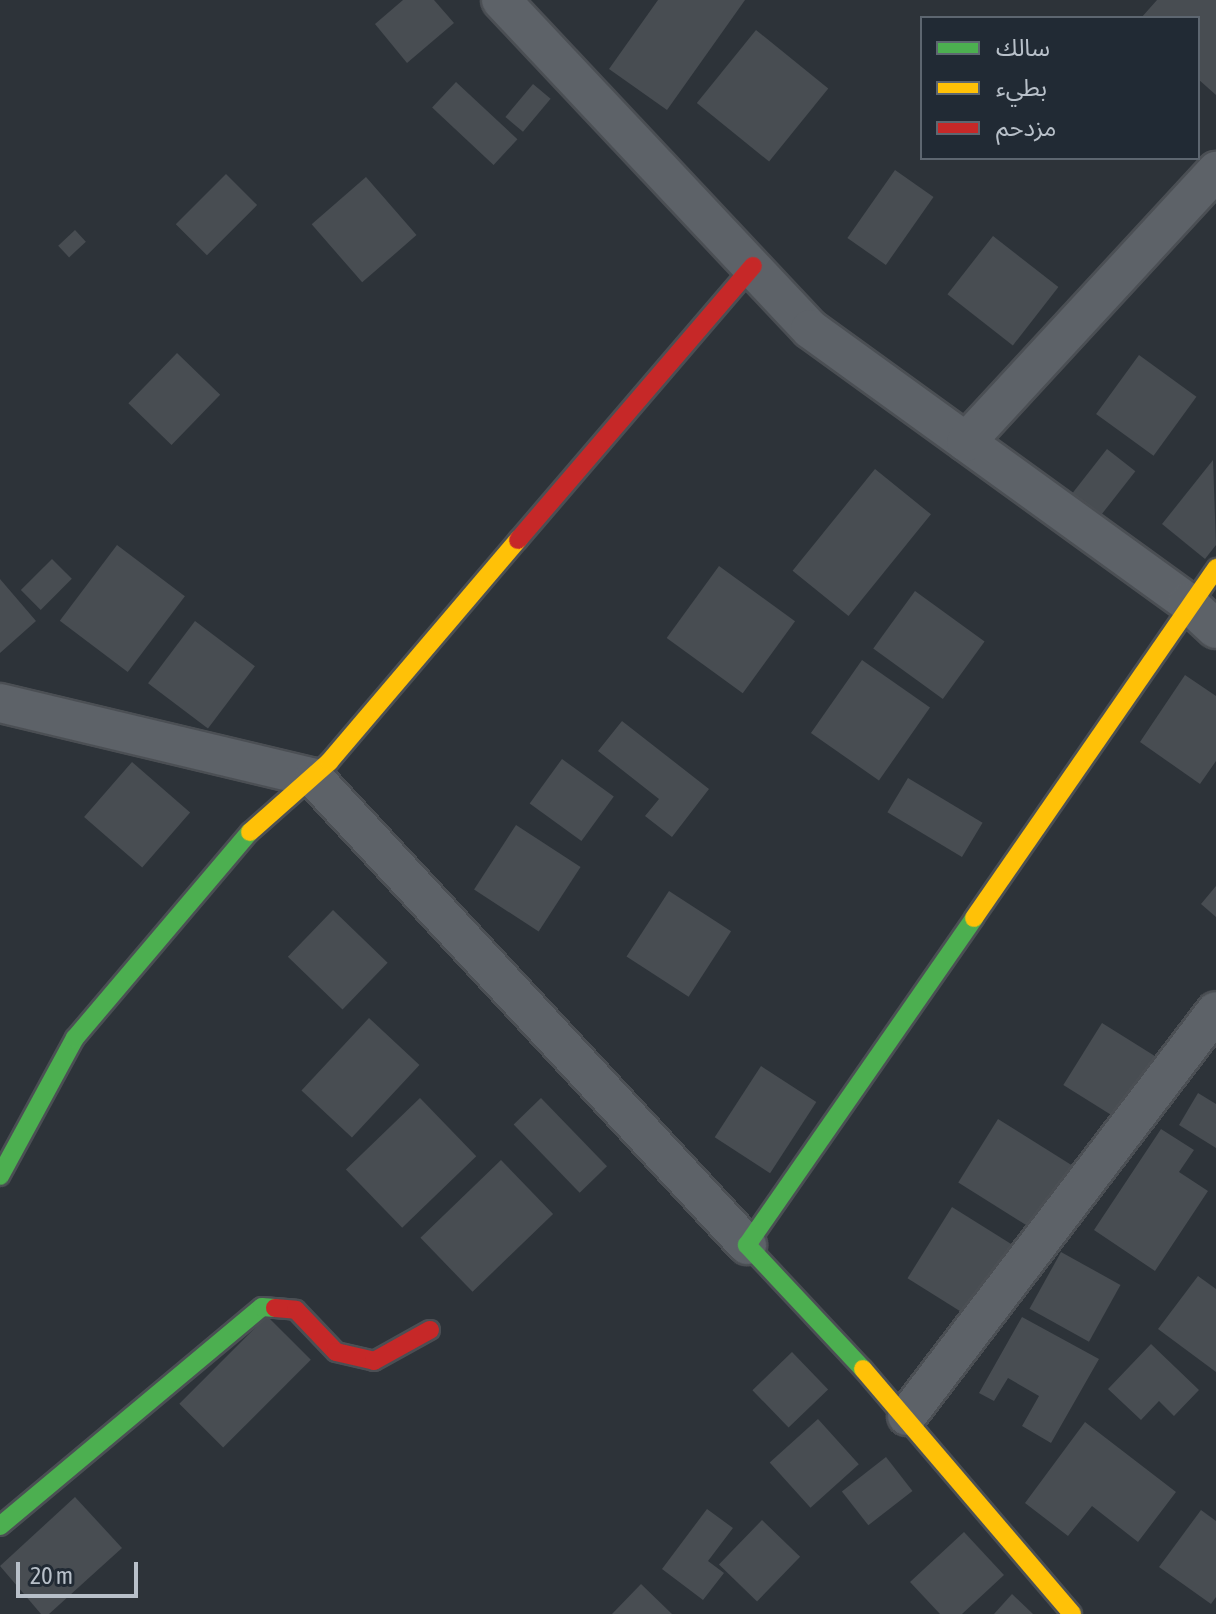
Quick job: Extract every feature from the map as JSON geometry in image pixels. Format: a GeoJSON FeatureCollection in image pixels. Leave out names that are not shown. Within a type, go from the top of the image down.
{"type":"FeatureCollection","features":[{"type":"Feature","properties":{"kind":"street"},"geometry":{"type":"LineString","coordinates":[[501,0],[810,329],[1202,606],[1216,629]]}},
{"type":"Feature","properties":{"kind":"street"},"geometry":{"type":"LineString","coordinates":[[966,442],[1216,171]]}},
{"type":"Feature","properties":{"kind":"street"},"geometry":{"type":"LineString","coordinates":[[0,1176],[75,1038],[248,834],[314,778],[753,266]]}},
{"type":"Feature","properties":{"kind":"street"},"geometry":{"type":"LineString","coordinates":[[747,1245],[1202,606],[1216,568]]}},
{"type":"Feature","properties":{"kind":"street"},"geometry":{"type":"LineString","coordinates":[[0,703],[314,778],[907,1416],[1072,1614]]}},
{"type":"Feature","properties":{"kind":"street"},"geometry":{"type":"LineString","coordinates":[[907,1416],[1216,1011]]}},
{"type":"Feature","properties":{"kind":"street"},"geometry":{"type":"LineString","coordinates":[[0,1526],[262,1307],[296,1310],[336,1352],[374,1361],[430,1330]]}},
{"type":"Feature","properties":{"kind":"building"},"geometry":{"type":"Polygon","coordinates":[[[403,0],[434,0],[454,23],[407,63],[375,24],[403,0]]]}},
{"type":"Feature","properties":{"kind":"building"},"geometry":{"type":"Polygon","coordinates":[[[658,0],[745,0],[667,110],[609,69],[658,0]]]}},
{"type":"Feature","properties":{"kind":"building"},"geometry":{"type":"Polygon","coordinates":[[[1157,0],[1216,0],[1216,95],[1200,81],[1200,16],[1143,16],[1157,0]]]}},
{"type":"Feature","properties":{"kind":"building"},"geometry":{"type":"Polygon","coordinates":[[[756,30],[828,89],[769,162],[697,103],[756,30]]]}},
{"type":"Feature","properties":{"kind":"building"},"geometry":{"type":"Polygon","coordinates":[[[456,82],[517,139],[494,165],[432,108],[456,82]]]}},
{"type":"Feature","properties":{"kind":"building"},"geometry":{"type":"Polygon","coordinates":[[[533,84],[551,99],[523,132],[505,117],[533,84]]]}},
{"type":"Feature","properties":{"kind":"building"},"geometry":{"type":"Polygon","coordinates":[[[895,170],[934,197],[886,265],[847,238],[895,170]]]}},
{"type":"Feature","properties":{"kind":"building"},"geometry":{"type":"Polygon","coordinates":[[[226,174],[257,205],[207,255],[176,224],[226,174]]]}},
{"type":"Feature","properties":{"kind":"building"},"geometry":{"type":"Polygon","coordinates":[[[366,177],[417,235],[362,282],[312,224],[366,177]]]}},
{"type":"Feature","properties":{"kind":"building"},"geometry":{"type":"Polygon","coordinates":[[[75,230],[86,242],[69,257],[58,246],[75,230]]]}},
{"type":"Feature","properties":{"kind":"building"},"geometry":{"type":"Polygon","coordinates":[[[993,236],[1058,287],[1013,345],[947,294],[993,236]]]}},
{"type":"Feature","properties":{"kind":"building"},"geometry":{"type":"Polygon","coordinates":[[[177,353],[220,395],[172,445],[128,403],[177,353]]]}},
{"type":"Feature","properties":{"kind":"building"},"geometry":{"type":"Polygon","coordinates":[[[1139,355],[1196,397],[1154,456],[1096,414],[1139,355]]]}},
{"type":"Feature","properties":{"kind":"building"},"geometry":{"type":"Polygon","coordinates":[[[1107,449],[1135,471],[1098,519],[1069,497],[1107,449]]]}},
{"type":"Feature","properties":{"kind":"building"},"geometry":{"type":"Polygon","coordinates":[[[1213,460],[1216,545],[1205,559],[1162,524],[1213,460]]]}},
{"type":"Feature","properties":{"kind":"building"},"geometry":{"type":"Polygon","coordinates":[[[875,469],[931,514],[849,616],[793,571],[875,469]]]}},
{"type":"Feature","properties":{"kind":"building"},"geometry":{"type":"Polygon","coordinates":[[[117,545],[185,596],[128,672],[60,621],[117,545]]]}},
{"type":"Feature","properties":{"kind":"building"},"geometry":{"type":"Polygon","coordinates":[[[52,559],[72,579],[41,610],[21,590],[52,559]]]}},
{"type":"Feature","properties":{"kind":"building"},"geometry":{"type":"Polygon","coordinates":[[[719,566],[795,621],[743,693],[667,638],[719,566]]]}},
{"type":"Feature","properties":{"kind":"building"},"geometry":{"type":"Polygon","coordinates":[[[0,579],[36,621],[0,653],[0,579]]]}},
{"type":"Feature","properties":{"kind":"building"},"geometry":{"type":"Polygon","coordinates":[[[915,591],[985,642],[943,699],[873,648],[915,591]]]}},
{"type":"Feature","properties":{"kind":"building"},"geometry":{"type":"Polygon","coordinates":[[[195,621],[255,666],[208,728],[148,683],[195,621]]]}},
{"type":"Feature","properties":{"kind":"building"},"geometry":{"type":"Polygon","coordinates":[[[862,660],[930,708],[879,781],[811,733],[862,660]]]}},
{"type":"Feature","properties":{"kind":"building"},"geometry":{"type":"Polygon","coordinates":[[[1185,675],[1216,696],[1216,761],[1200,784],[1140,742],[1185,675]]]}},
{"type":"Feature","properties":{"kind":"building"},"geometry":{"type":"Polygon","coordinates":[[[622,721],[709,789],[672,837],[645,816],[659,799],[598,751],[622,721]]]}},
{"type":"Feature","properties":{"kind":"building"},"geometry":{"type":"Polygon","coordinates":[[[562,759],[614,797],[581,841],[530,803],[562,759]]]}},
{"type":"Feature","properties":{"kind":"building"},"geometry":{"type":"Polygon","coordinates":[[[132,762],[190,813],[142,868],[84,817],[132,762]]]}},
{"type":"Feature","properties":{"kind":"building"},"geometry":{"type":"Polygon","coordinates":[[[908,778],[983,823],[962,857],[887,812],[908,778]]]}},
{"type":"Feature","properties":{"kind":"building"},"geometry":{"type":"Polygon","coordinates":[[[516,825],[581,867],[539,932],[474,890],[516,825]]]}},
{"type":"Feature","properties":{"kind":"building"},"geometry":{"type":"Polygon","coordinates":[[[1216,886],[1216,917],[1201,904],[1216,886]]]}},
{"type":"Feature","properties":{"kind":"building"},"geometry":{"type":"Polygon","coordinates":[[[669,891],[731,931],[689,997],[627,956],[669,891]]]}},
{"type":"Feature","properties":{"kind":"building"},"geometry":{"type":"Polygon","coordinates":[[[333,910],[388,963],[343,1010],[288,957],[333,910]]]}},
{"type":"Feature","properties":{"kind":"building"},"geometry":{"type":"Polygon","coordinates":[[[369,1018],[419,1065],[352,1137],[301,1090],[369,1018]]]}},
{"type":"Feature","properties":{"kind":"building"},"geometry":{"type":"Polygon","coordinates":[[[1102,1023],[1159,1059],[1120,1120],[1063,1085],[1102,1023]]]}},
{"type":"Feature","properties":{"kind":"building"},"geometry":{"type":"Polygon","coordinates":[[[761,1066],[816,1102],[770,1173],[715,1137],[761,1066]]]}},
{"type":"Feature","properties":{"kind":"building"},"geometry":{"type":"Polygon","coordinates":[[[1198,1093],[1216,1104],[1216,1148],[1179,1125],[1198,1093]]]}},
{"type":"Feature","properties":{"kind":"building"},"geometry":{"type":"Polygon","coordinates":[[[420,1098],[476,1156],[402,1228],[346,1170],[420,1098]]]}},
{"type":"Feature","properties":{"kind":"building"},"geometry":{"type":"Polygon","coordinates":[[[541,1098],[607,1166],[580,1193],[514,1124],[541,1098]]]}},
{"type":"Feature","properties":{"kind":"building"},"geometry":{"type":"Polygon","coordinates":[[[998,1119],[1073,1166],[1033,1229],[958,1183],[998,1119]]]}},
{"type":"Feature","properties":{"kind":"building"},"geometry":{"type":"Polygon","coordinates":[[[1161,1129],[1194,1150],[1179,1172],[1208,1191],[1155,1271],[1094,1230],[1161,1129]]]}},
{"type":"Feature","properties":{"kind":"building"},"geometry":{"type":"Polygon","coordinates":[[[501,1160],[553,1214],[473,1292],[420,1238],[501,1160]]]}},
{"type":"Feature","properties":{"kind":"building"},"geometry":{"type":"Polygon","coordinates":[[[952,1207],[1014,1246],[969,1317],[907,1278],[952,1207]]]}},
{"type":"Feature","properties":{"kind":"building"},"geometry":{"type":"Polygon","coordinates":[[[1061,1252],[1120,1285],[1089,1342],[1029,1309],[1061,1252]]]}},
{"type":"Feature","properties":{"kind":"building"},"geometry":{"type":"Polygon","coordinates":[[[1198,1276],[1216,1289],[1216,1372],[1158,1329],[1198,1276]]]}},
{"type":"Feature","properties":{"kind":"building"},"geometry":{"type":"Polygon","coordinates":[[[267,1316],[311,1360],[223,1448],[179,1404],[267,1316]]]}},
{"type":"Feature","properties":{"kind":"building"},"geometry":{"type":"Polygon","coordinates":[[[1022,1317],[1099,1359],[1051,1443],[1022,1426],[1039,1396],[1008,1378],[994,1401],[979,1393],[1022,1317]]]}},
{"type":"Feature","properties":{"kind":"building"},"geometry":{"type":"Polygon","coordinates":[[[1151,1344],[1199,1390],[1174,1416],[1159,1401],[1141,1420],[1108,1389],[1151,1344]]]}},
{"type":"Feature","properties":{"kind":"building"},"geometry":{"type":"Polygon","coordinates":[[[792,1352],[828,1389],[789,1428],[752,1390],[792,1352]]]}},
{"type":"Feature","properties":{"kind":"building"},"geometry":{"type":"Polygon","coordinates":[[[818,1419],[859,1464],[811,1508],[770,1462],[818,1419]]]}},
{"type":"Feature","properties":{"kind":"building"},"geometry":{"type":"Polygon","coordinates":[[[1085,1422],[1176,1492],[1138,1542],[1092,1506],[1068,1536],[1025,1503],[1085,1422]]]}},
{"type":"Feature","properties":{"kind":"building"},"geometry":{"type":"Polygon","coordinates":[[[886,1457],[912,1491],[868,1525],[842,1491],[886,1457]]]}},
{"type":"Feature","properties":{"kind":"building"},"geometry":{"type":"Polygon","coordinates":[[[75,1497],[122,1548],[49,1614],[41,1614],[0,1566],[75,1497]]]}},
{"type":"Feature","properties":{"kind":"building"},"geometry":{"type":"Polygon","coordinates":[[[707,1509],[733,1528],[708,1561],[724,1573],[703,1600],[662,1569],[707,1509]]]}},
{"type":"Feature","properties":{"kind":"building"},"geometry":{"type":"Polygon","coordinates":[[[1201,1510],[1216,1521],[1216,1597],[1211,1604],[1159,1567],[1201,1510]]]}},
{"type":"Feature","properties":{"kind":"building"},"geometry":{"type":"Polygon","coordinates":[[[762,1520],[800,1557],[757,1601],[719,1565],[762,1520]]]}},
{"type":"Feature","properties":{"kind":"building"},"geometry":{"type":"Polygon","coordinates":[[[964,1532],[1004,1575],[962,1614],[940,1614],[910,1582],[964,1532]]]}},
{"type":"Feature","properties":{"kind":"building"},"geometry":{"type":"Polygon","coordinates":[[[641,1584],[672,1614],[612,1614],[641,1584]]]}},
{"type":"Feature","properties":{"kind":"building"},"geometry":{"type":"Polygon","coordinates":[[[1012,1594],[1033,1614],[994,1614],[1012,1594]]]}},
{"type":"Feature","properties":{"kind":"traffic: fast"},"geometry":{"type":"LineString","coordinates":[[0,1176],[75,1038],[250,832]]}},
{"type":"Feature","properties":{"kind":"traffic: fast"},"geometry":{"type":"LineString","coordinates":[[863,1369],[747,1245],[974,918]]}},
{"type":"Feature","properties":{"kind":"traffic: fast"},"geometry":{"type":"LineString","coordinates":[[0,1526],[262,1307],[275,1308]]}},
{"type":"Feature","properties":{"kind":"traffic: slow"},"geometry":{"type":"LineString","coordinates":[[250,832],[329,762],[518,540]]}},
{"type":"Feature","properties":{"kind":"traffic: slow"},"geometry":{"type":"LineString","coordinates":[[974,918],[1216,568]]}},
{"type":"Feature","properties":{"kind":"traffic: slow"},"geometry":{"type":"LineString","coordinates":[[863,1369],[1072,1614]]}},
{"type":"Feature","properties":{"kind":"traffic: jam"},"geometry":{"type":"LineString","coordinates":[[518,540],[753,266]]}},
{"type":"Feature","properties":{"kind":"traffic: jam"},"geometry":{"type":"LineString","coordinates":[[275,1308],[296,1310],[336,1352],[374,1361],[430,1330]]}}]}
